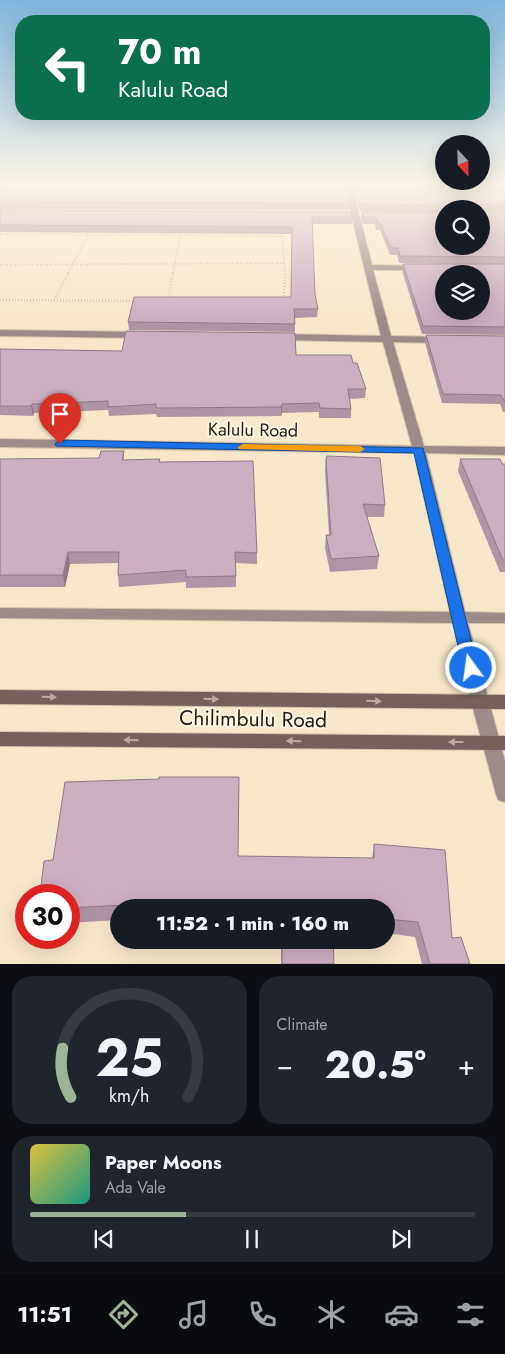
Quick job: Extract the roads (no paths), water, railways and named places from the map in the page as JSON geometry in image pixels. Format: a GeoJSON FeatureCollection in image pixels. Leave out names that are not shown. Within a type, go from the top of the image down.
{"type":"FeatureCollection","features":[{"type":"Feature","properties":{"kind":"main road","name":"Chilimbulu Road"},"geometry":{"type":"LineString","coordinates":[[0,697],[505,702]]}},
{"type":"Feature","properties":{"kind":"main road","name":"Chilimbulu Road"},"geometry":{"type":"LineString","coordinates":[[0,739],[498,742]]}},
{"type":"Feature","properties":{"kind":"street"},"geometry":{"type":"LineString","coordinates":[[359,228],[387,339],[419,450],[479,701],[498,742],[505,794]]}},
{"type":"Feature","properties":{"kind":"street"},"geometry":{"type":"LineString","coordinates":[[370,268],[428,268]]}},
{"type":"Feature","properties":{"kind":"street"},"geometry":{"type":"LineString","coordinates":[[0,334],[158,336]]}},
{"type":"Feature","properties":{"kind":"street"},"geometry":{"type":"LineString","coordinates":[[266,337],[456,340]]}},
{"type":"Feature","properties":{"kind":"street","name":"Kalulu Road"},"geometry":{"type":"LineString","coordinates":[[0,443],[505,451]]}},
{"type":"Feature","properties":{"kind":"street"},"geometry":{"type":"LineString","coordinates":[[0,613],[505,618]]}}]}
